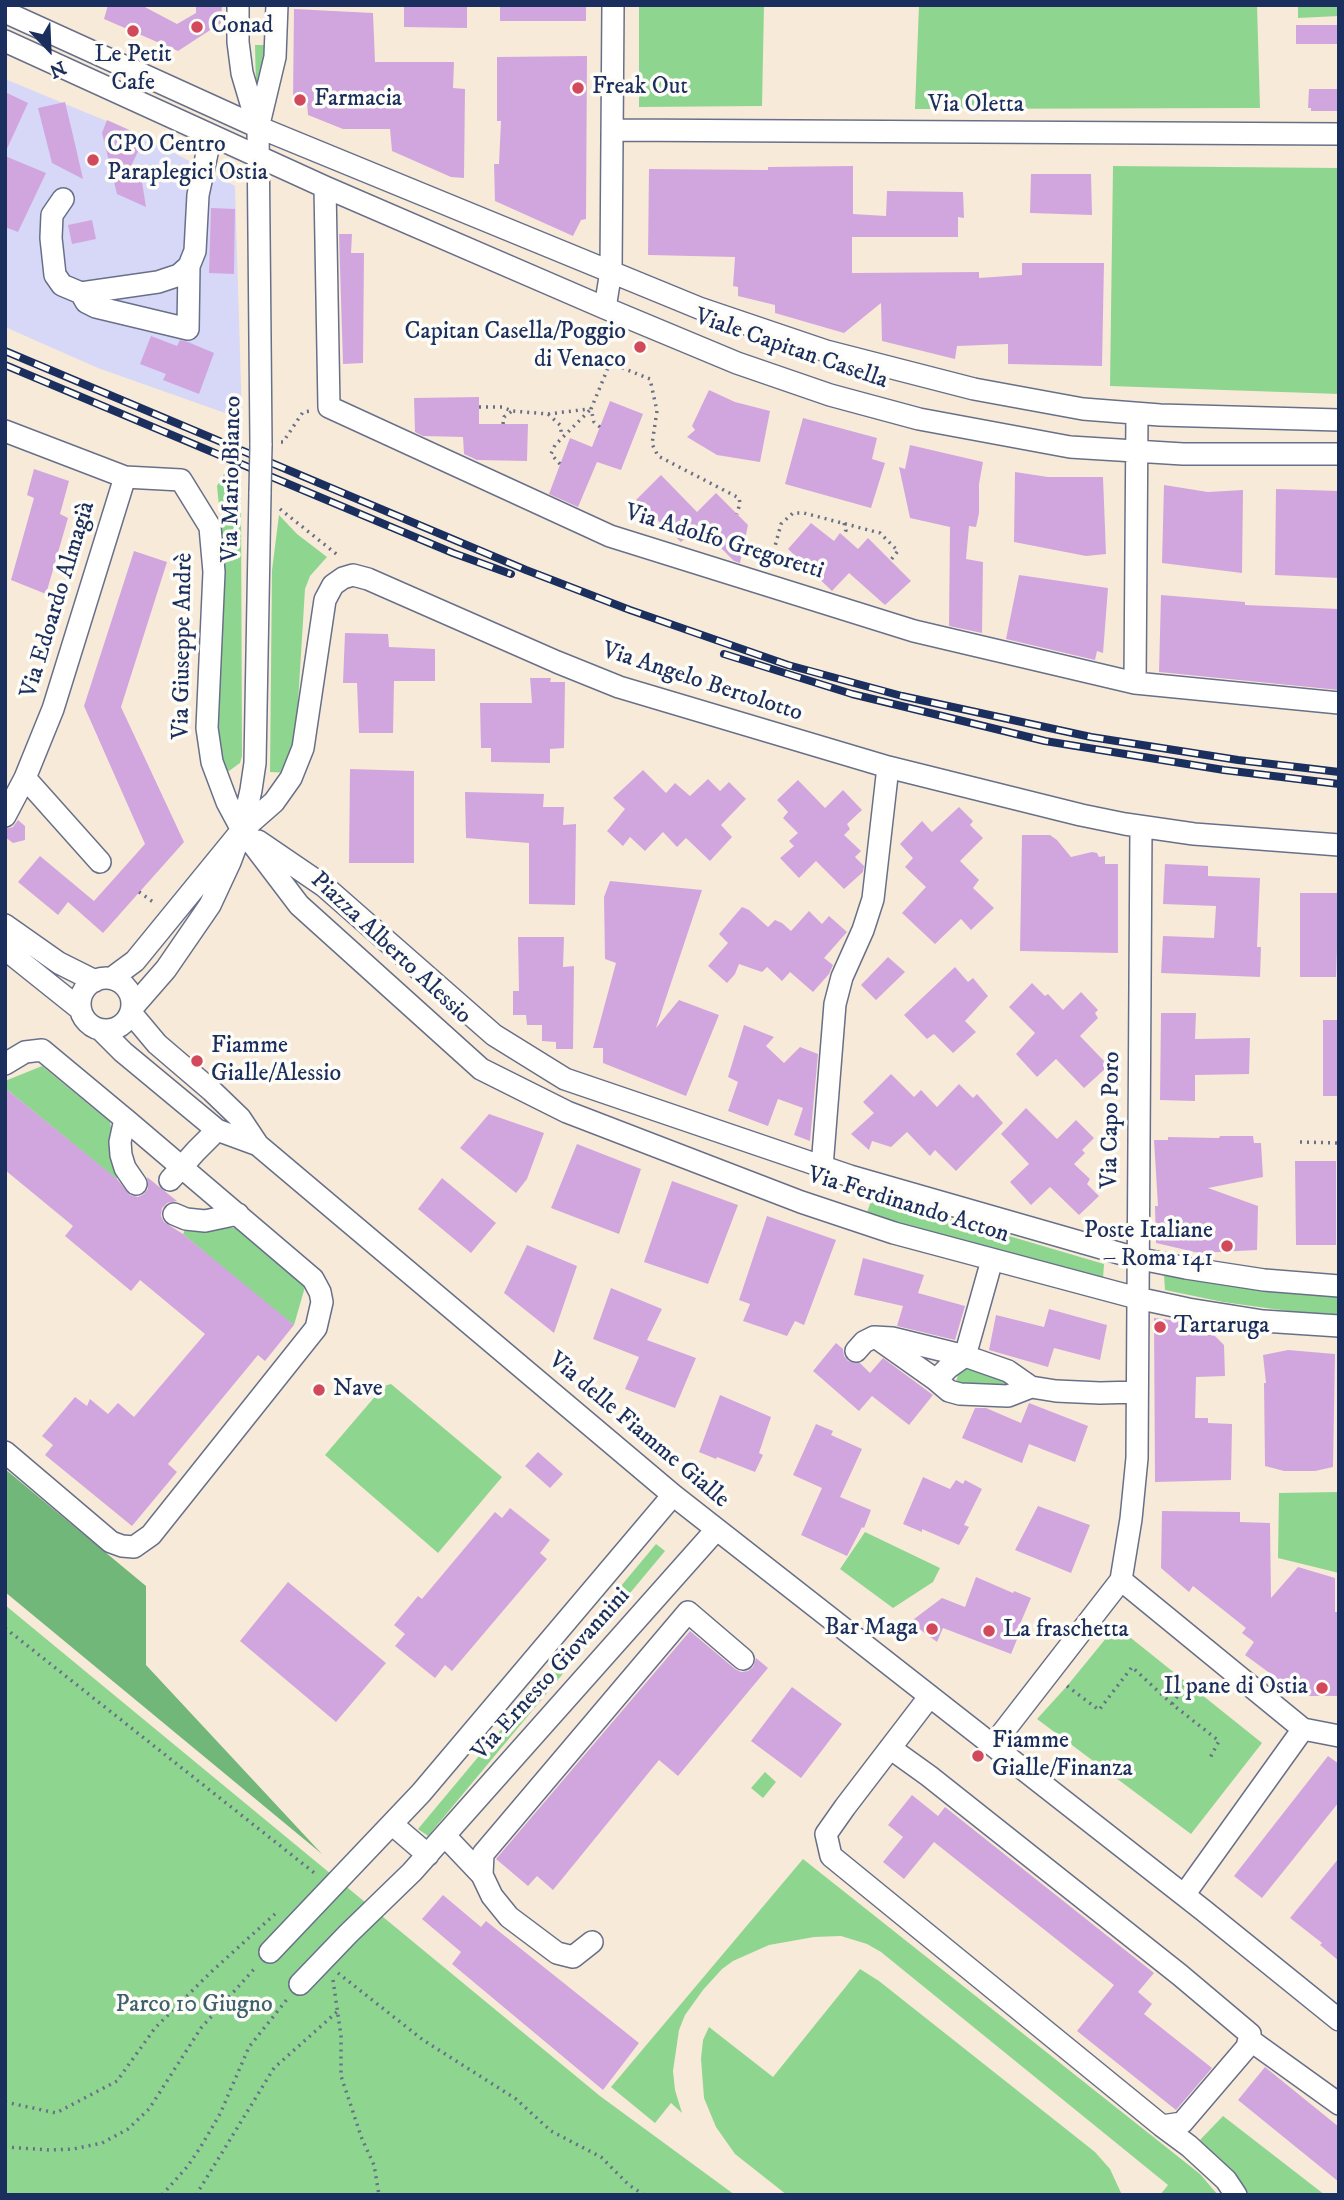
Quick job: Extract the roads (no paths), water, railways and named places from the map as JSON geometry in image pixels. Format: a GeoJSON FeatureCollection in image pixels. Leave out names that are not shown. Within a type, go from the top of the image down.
{"type":"FeatureCollection","features":[{"type":"Feature","properties":{"kind":"street"},"geometry":{"type":"LineString","coordinates":[[238,5],[238,42],[242,73],[258,127]]}},
{"type":"Feature","properties":{"kind":"street"},"geometry":{"type":"LineString","coordinates":[[258,127],[275,57],[277,5]]}},
{"type":"Feature","properties":{"kind":"street"},"geometry":{"type":"LineString","coordinates":[[605,308],[611,271],[613,5]]}},
{"type":"Feature","properties":{"kind":"street","name":"Viale Capitan Casella"},"geometry":{"type":"LineString","coordinates":[[5,12],[258,127],[611,271],[746,325],[864,362],[1002,395],[1083,409],[1137,414],[1339,420]]}},
{"type":"Feature","properties":{"kind":"street","name":"Viale Capitan Casella"},"geometry":{"type":"LineString","coordinates":[[5,41],[325,187],[605,308],[737,363],[798,385],[919,419],[1070,447],[1136,452],[1339,454]]}},
{"type":"Feature","properties":{"kind":"street","name":"Via Mario Bianco"},"geometry":{"type":"LineString","coordinates":[[242,830],[255,763],[261,445],[258,127]]}},
{"type":"Feature","properties":{"kind":"street","name":"Via Oletta"},"geometry":{"type":"LineString","coordinates":[[613,130],[1339,134]]}},
{"type":"Feature","properties":{"kind":"street"},"geometry":{"type":"LineString","coordinates":[[81,293],[86,302],[96,307],[188,329],[189,266],[195,251],[198,195],[211,135]]}},
{"type":"Feature","properties":{"kind":"street","name":"Via Adolfo Gregoretti"},"geometry":{"type":"LineString","coordinates":[[325,187],[329,407],[610,536],[914,631],[1135,683],[1339,703]]}},
{"type":"Feature","properties":{"kind":"street"},"geometry":{"type":"LineString","coordinates":[[63,199],[52,215],[51,238],[55,275],[62,285],[81,293],[158,282],[179,275],[189,266]]}},
{"type":"Feature","properties":{"kind":"street"},"geometry":{"type":"LineString","coordinates":[[1135,683],[1137,414]]}},
{"type":"Feature","properties":{"kind":"street","name":"Via Giuseppe Andrè"},"geometry":{"type":"LineString","coordinates":[[5,432],[125,477],[181,480],[210,527],[214,572],[207,737],[220,787],[242,830]]}},
{"type":"Feature","properties":{"kind":"street","name":"Via Edoardo Almagià"},"geometry":{"type":"LineString","coordinates":[[5,816],[25,778],[53,709],[125,477]]}},
{"type":"Feature","properties":{"kind":"street","name":"Via Angelo Bertolotto"},"geometry":{"type":"LineString","coordinates":[[242,830],[279,796],[292,778],[300,760],[327,594],[333,585],[353,575],[368,579],[619,687],[888,766],[1081,815],[1141,827],[1194,834],[1339,845]]}},
{"type":"Feature","properties":{"kind":"street","name":"Via Ferdinando Acton"},"geometry":{"type":"LineString","coordinates":[[822,1167],[835,1004],[842,977],[870,909],[876,880],[888,766]]}},
{"type":"Feature","properties":{"kind":"street"},"geometry":{"type":"LineString","coordinates":[[25,778],[100,862]]}},
{"type":"Feature","properties":{"kind":"street","name":"Via Capo Poro"},"geometry":{"type":"LineString","coordinates":[[1121,1580],[1137,1458],[1136,1258],[1141,827]]}},
{"type":"Feature","properties":{"kind":"street"},"geometry":{"type":"LineString","coordinates":[[80,1009],[85,989],[130,967],[242,830]]}},
{"type":"Feature","properties":{"kind":"street"},"geometry":{"type":"LineString","coordinates":[[5,949],[80,1009],[88,1023],[100,1030],[118,1027],[166,968],[209,905],[242,830]]}},
{"type":"Feature","properties":{"kind":"street","name":"Piazza Alberto Alessio"},"geometry":{"type":"LineString","coordinates":[[242,830],[324,886],[494,1035]]}},
{"type":"Feature","properties":{"kind":"street","name":"Piazza Alberto Alessio"},"geometry":{"type":"LineString","coordinates":[[242,830],[299,905],[481,1069]]}},
{"type":"Feature","properties":{"kind":"street"},"geometry":{"type":"LineString","coordinates":[[5,925],[60,963],[104,980],[120,982],[130,992],[132,1011]]}},
{"type":"Feature","properties":{"kind":"street","name":"Via delle Fiamme Gialle"},"geometry":{"type":"LineString","coordinates":[[132,1011],[158,1044],[240,1118],[258,1145],[673,1495],[1184,1895]]}},
{"type":"Feature","properties":{"kind":"street","name":"Via delle Fiamme Gialle"},"geometry":{"type":"LineString","coordinates":[[100,1030],[217,1130],[258,1145]]}},
{"type":"Feature","properties":{"kind":"street","name":"Via Ferdinando Acton"},"geometry":{"type":"LineString","coordinates":[[494,1035],[565,1079],[822,1167],[1136,1258],[1264,1280],[1339,1286]]}},
{"type":"Feature","properties":{"kind":"street"},"geometry":{"type":"LineString","coordinates":[[5,1064],[24,1052],[42,1050],[125,1119],[176,1173],[238,1214],[313,1279],[322,1302],[317,1328],[151,1535],[134,1547],[111,1542],[5,1452]]}},
{"type":"Feature","properties":{"kind":"street","name":"Via Ferdinando Acton"},"geometry":{"type":"LineString","coordinates":[[481,1069],[567,1112],[864,1224],[1137,1298],[1232,1317],[1339,1326]]}},
{"type":"Feature","properties":{"kind":"street"},"geometry":{"type":"LineString","coordinates":[[125,1119],[120,1142],[121,1155],[125,1168],[136,1184]]}},
{"type":"Feature","properties":{"kind":"street"},"geometry":{"type":"LineString","coordinates":[[176,1173],[217,1130]]}},
{"type":"Feature","properties":{"kind":"street"},"geometry":{"type":"LineString","coordinates":[[174,1214],[186,1219],[205,1221],[238,1214]]}},
{"type":"Feature","properties":{"kind":"street"},"geometry":{"type":"LineString","coordinates":[[936,1380],[965,1356],[992,1260]]}},
{"type":"Feature","properties":{"kind":"street"},"geometry":{"type":"LineString","coordinates":[[874,1337],[949,1391],[993,1397],[1008,1396],[1031,1387]]}},
{"type":"Feature","properties":{"kind":"street"},"geometry":{"type":"LineString","coordinates":[[856,1351],[864,1342],[874,1337],[892,1338],[965,1356],[1007,1371],[1031,1387],[1056,1391],[1137,1392]]}},
{"type":"Feature","properties":{"kind":"street","name":"Via Ernesto Giovannini"},"geometry":{"type":"LineString","coordinates":[[270,1952],[290,1914],[332,1888],[393,1825],[673,1495]]}},
{"type":"Feature","properties":{"kind":"street","name":"Via Ernesto Giovannini"},"geometry":{"type":"LineString","coordinates":[[300,1984],[428,1855],[716,1530]]}},
{"type":"Feature","properties":{"kind":"street"},"geometry":{"type":"LineString","coordinates":[[993,1745],[1121,1580],[1303,1729],[1339,1736]]}},
{"type":"Feature","properties":{"kind":"street"},"geometry":{"type":"LineString","coordinates":[[482,1875],[483,1854],[688,1612],[743,1659]]}},
{"type":"Feature","properties":{"kind":"street"},"geometry":{"type":"LineString","coordinates":[[930,1696],[826,1834],[831,1856],[1189,2146],[1219,2173],[1236,2195]]}},
{"type":"Feature","properties":{"kind":"street"},"geometry":{"type":"LineString","coordinates":[[1303,1729],[1184,1895],[1339,2020]]}},
{"type":"Feature","properties":{"kind":"street"},"geometry":{"type":"LineString","coordinates":[[890,1748],[1181,1975],[1250,2034],[1247,2047],[1182,2123],[1163,2126]]}},
{"type":"Feature","properties":{"kind":"street"},"geometry":{"type":"LineString","coordinates":[[393,1825],[428,1855]]}},
{"type":"Feature","properties":{"kind":"street"},"geometry":{"type":"LineString","coordinates":[[445,1836],[482,1875],[492,1896],[509,1917],[557,1953],[573,1957],[592,1942]]}},
{"type":"Feature","properties":{"kind":"street"},"geometry":{"type":"LineString","coordinates":[[1250,2040],[1339,2104]]}},
{"type":"Feature","properties":{"kind":"railway"},"geometry":{"type":"LineString","coordinates":[[5,351],[526,570],[630,610],[788,665],[902,696],[1091,737],[1238,760],[1339,772]]}},
{"type":"Feature","properties":{"kind":"railway"},"geometry":{"type":"LineString","coordinates":[[5,365],[453,553],[511,574]]}},
{"type":"Feature","properties":{"kind":"railway"},"geometry":{"type":"LineString","coordinates":[[724,654],[852,694],[1045,741],[1224,770],[1339,784]]}},
{"type":"Feature","properties":{"kind":"place","name":"Conad"},"geometry":{"type":"Point","coordinates":[197,27]}},
{"type":"Feature","properties":{"kind":"place","name":"Le Petit Cafe"},"geometry":{"type":"Point","coordinates":[133,31]}},
{"type":"Feature","properties":{"kind":"place","name":"Freak Out"},"geometry":{"type":"Point","coordinates":[578,88]}},
{"type":"Feature","properties":{"kind":"place","name":"Farmacia"},"geometry":{"type":"Point","coordinates":[300,100]}},
{"type":"Feature","properties":{"kind":"place","name":"CPO Centro Paraplegici Ostia"},"geometry":{"type":"Point","coordinates":[93,160]}},
{"type":"Feature","properties":{"kind":"place","name":"Capitan Casella/Poggio di Venaco"},"geometry":{"type":"Point","coordinates":[640,347]}},
{"type":"Feature","properties":{"kind":"place","name":"Fiamme Gialle/Alessio"},"geometry":{"type":"Point","coordinates":[197,1061]}},
{"type":"Feature","properties":{"kind":"place","name":"Poste Italiane – Roma 141"},"geometry":{"type":"Point","coordinates":[1227,1246]}},
{"type":"Feature","properties":{"kind":"place","name":"Tartaruga"},"geometry":{"type":"Point","coordinates":[1160,1327]}},
{"type":"Feature","properties":{"kind":"place","name":"Nave"},"geometry":{"type":"Point","coordinates":[319,1390]}},
{"type":"Feature","properties":{"kind":"place","name":"Bar Maga"},"geometry":{"type":"Point","coordinates":[932,1629]}},
{"type":"Feature","properties":{"kind":"place","name":"La fraschetta"},"geometry":{"type":"Point","coordinates":[989,1631]}},
{"type":"Feature","properties":{"kind":"place","name":"Il pane di Ostia"},"geometry":{"type":"Point","coordinates":[1322,1688]}},
{"type":"Feature","properties":{"kind":"place","name":"Fiamme Gialle/Finanza"},"geometry":{"type":"Point","coordinates":[978,1756]}},
{"type":"Feature","properties":{"kind":"park label","name":"Parco 10 Giugno"},"geometry":{"type":"Point","coordinates":[194,2006]}}]}
